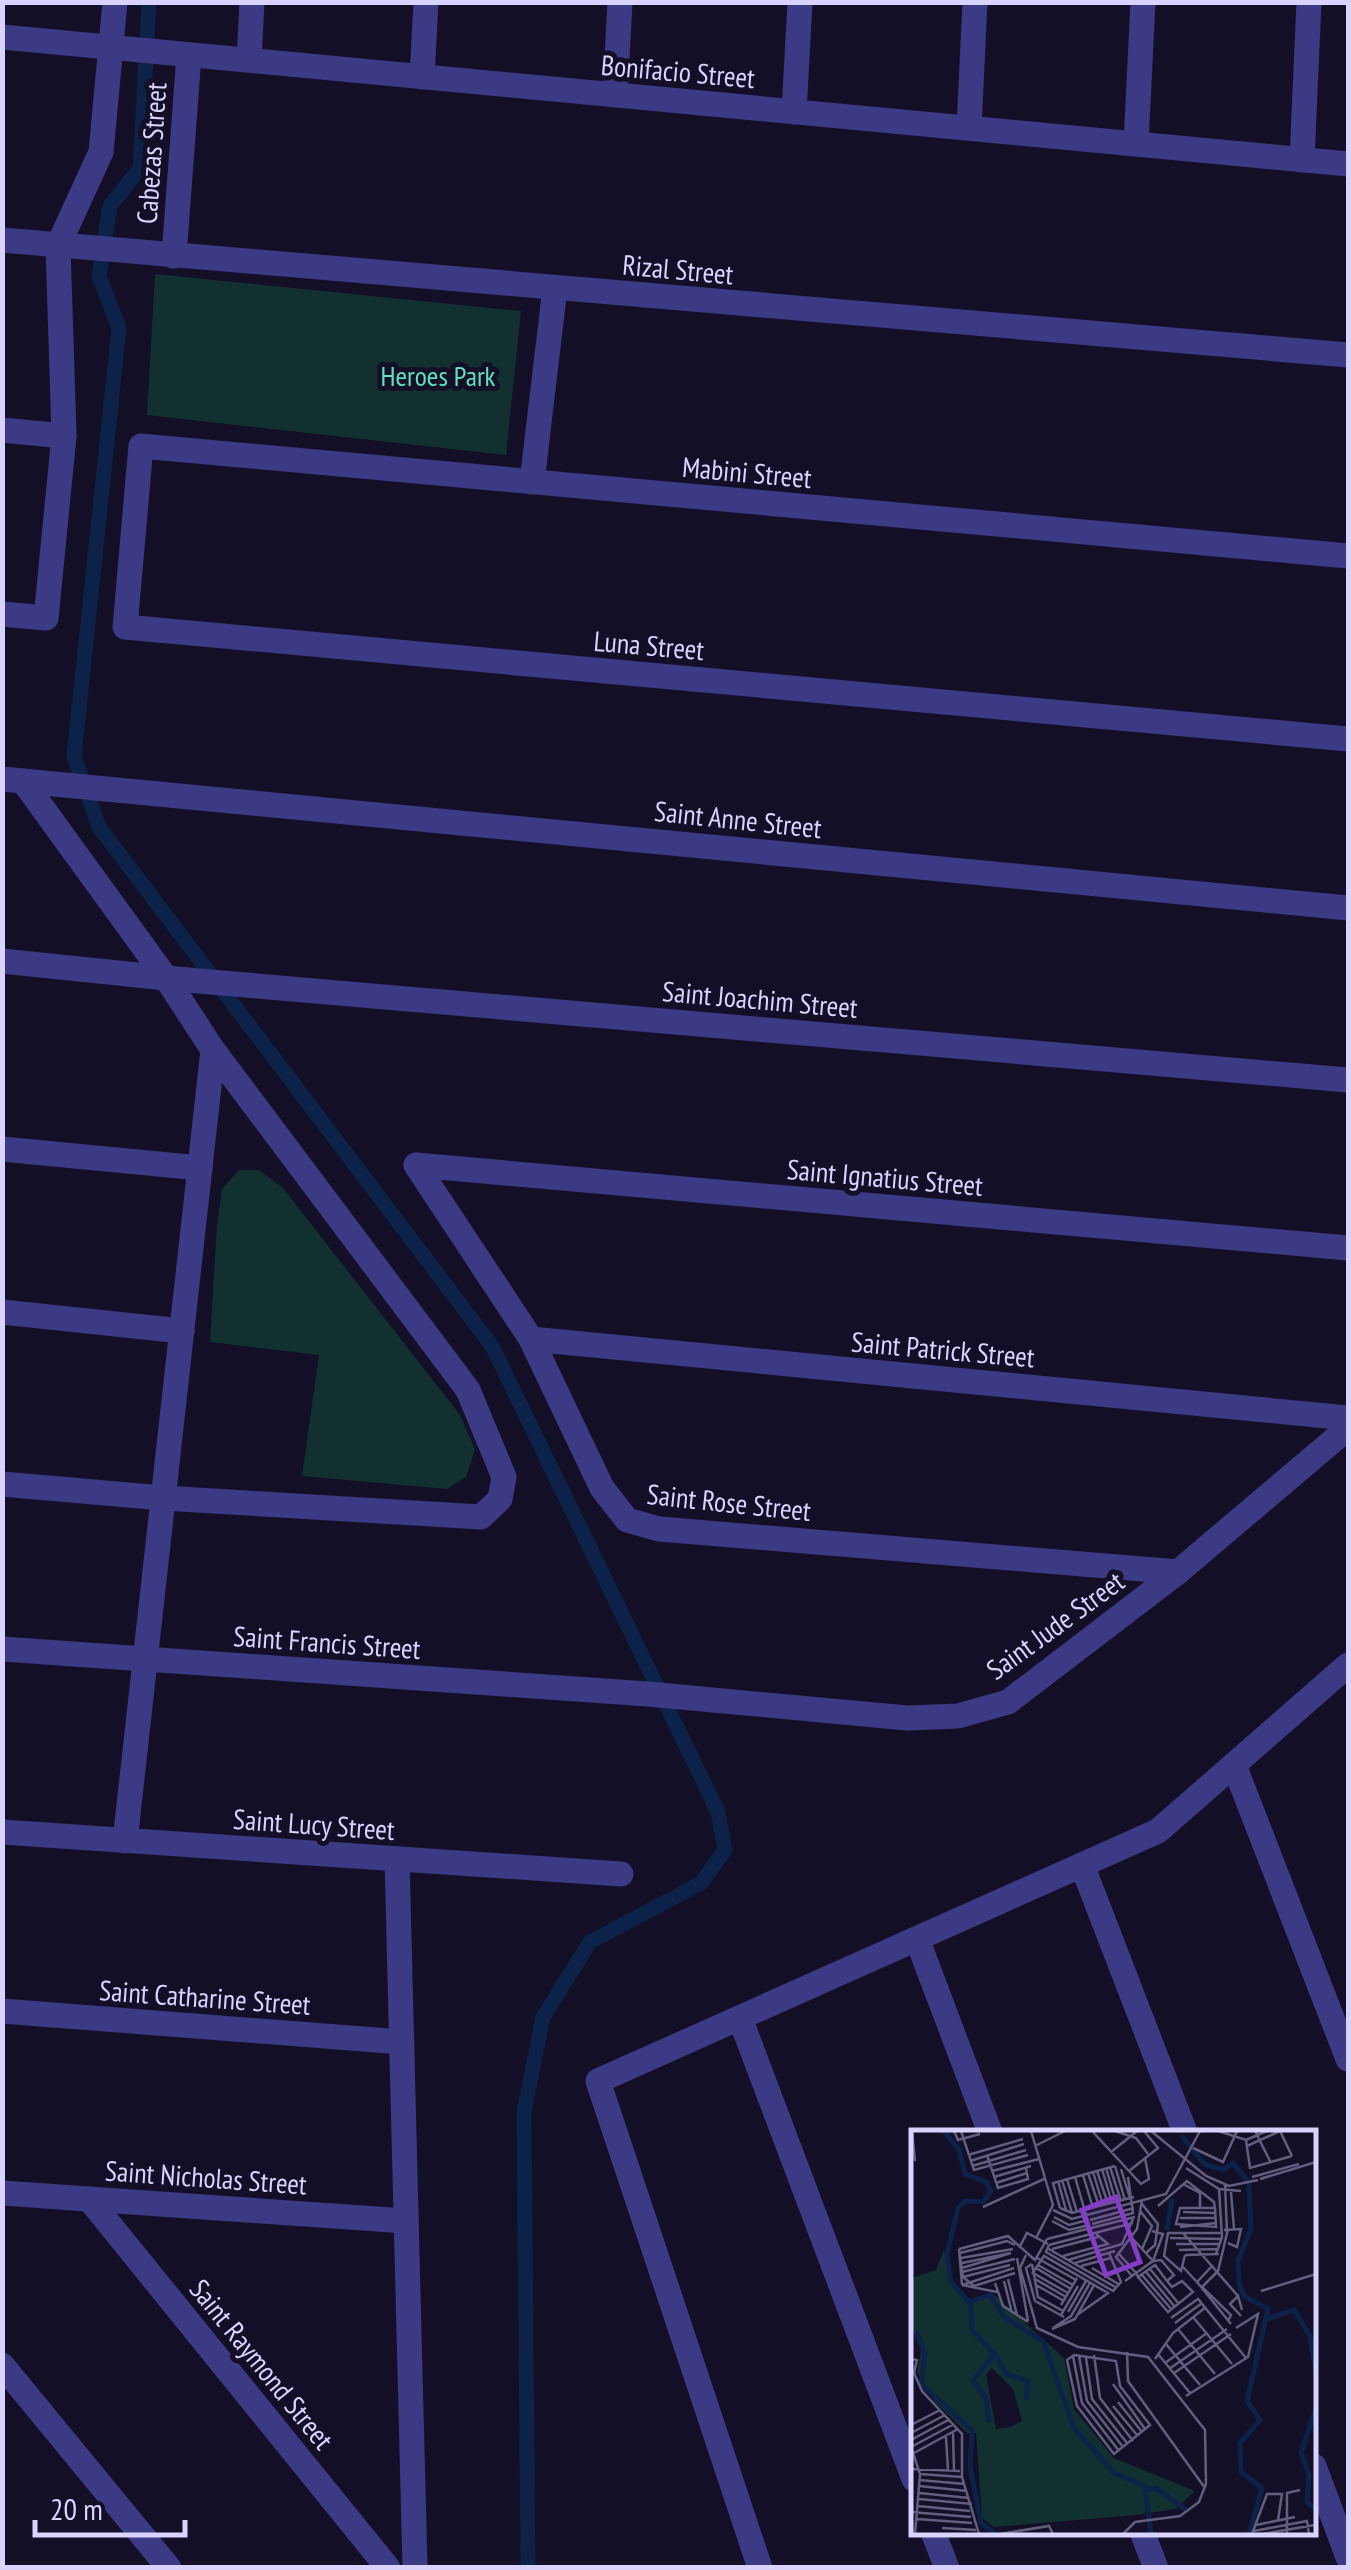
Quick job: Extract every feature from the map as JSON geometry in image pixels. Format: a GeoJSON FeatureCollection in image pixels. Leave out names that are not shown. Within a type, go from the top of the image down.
{"type":"FeatureCollection","features":[{"type":"Feature","properties":{"kind":"street","name":"Cabezas Street"},"geometry":{"type":"LineString","coordinates":[[65,247],[101,152],[124,48],[114,2]]}},
{"type":"Feature","properties":{"kind":"street"},"geometry":{"type":"LineString","coordinates":[[248,60],[252,2]]}},
{"type":"Feature","properties":{"kind":"street"},"geometry":{"type":"LineString","coordinates":[[422,77],[426,2]]}},
{"type":"Feature","properties":{"kind":"street"},"geometry":{"type":"LineString","coordinates":[[615,95],[620,2]]}},
{"type":"Feature","properties":{"kind":"street"},"geometry":{"type":"LineString","coordinates":[[794,112],[800,2]]}},
{"type":"Feature","properties":{"kind":"street"},"geometry":{"type":"LineString","coordinates":[[969,128],[975,2]]}},
{"type":"Feature","properties":{"kind":"street"},"geometry":{"type":"LineString","coordinates":[[1136,144],[1143,2]]}},
{"type":"Feature","properties":{"kind":"street"},"geometry":{"type":"LineString","coordinates":[[1302,160],[1309,2]]}},
{"type":"Feature","properties":{"kind":"street","name":"Bonifacio Street"},"geometry":{"type":"LineString","coordinates":[[2,37],[1348,164]]}},
{"type":"Feature","properties":{"kind":"street","name":"Cabezas Street"},"geometry":{"type":"LineString","coordinates":[[174,256],[179,54]]}},
{"type":"Feature","properties":{"kind":"street","name":"Rizal Street"},"geometry":{"type":"LineString","coordinates":[[2,240],[1348,355]]}},
{"type":"Feature","properties":{"kind":"street"},"geometry":{"type":"LineString","coordinates":[[2,614],[46,618],[64,436],[65,247]]}},
{"type":"Feature","properties":{"kind":"street"},"geometry":{"type":"LineString","coordinates":[[532,482],[555,288]]}},
{"type":"Feature","properties":{"kind":"street"},"geometry":{"type":"LineString","coordinates":[[2,430],[64,436]]}},
{"type":"Feature","properties":{"kind":"street","name":"Mabini Street"},"geometry":{"type":"LineString","coordinates":[[141,446],[1348,556]]}},
{"type":"Feature","properties":{"kind":"street","name":"Luna Street"},"geometry":{"type":"LineString","coordinates":[[141,446],[125,628],[1348,739]]}},
{"type":"Feature","properties":{"kind":"street"},"geometry":{"type":"LineString","coordinates":[[2,1484],[481,1517],[500,1499],[504,1477],[468,1390],[213,1050],[172,979],[13,780]]}},
{"type":"Feature","properties":{"kind":"street","name":"Saint Anne Street"},"geometry":{"type":"LineString","coordinates":[[13,780],[1348,908]]}},
{"type":"Feature","properties":{"kind":"street","name":"Saint Joachim Street"},"geometry":{"type":"LineString","coordinates":[[2,961],[1348,1080]]}},
{"type":"Feature","properties":{"kind":"street"},"geometry":{"type":"LineString","coordinates":[[125,1841],[213,1050]]}},
{"type":"Feature","properties":{"kind":"street"},"geometry":{"type":"LineString","coordinates":[[2,1149],[200,1168]]}},
{"type":"Feature","properties":{"kind":"street","name":"Saint Ignatius Street"},"geometry":{"type":"LineString","coordinates":[[416,1165],[1348,1248]]}},
{"type":"Feature","properties":{"kind":"street","name":"Saint Rose Street"},"geometry":{"type":"LineString","coordinates":[[416,1165],[531,1339],[602,1488],[627,1520],[659,1529],[1178,1572]]}},
{"type":"Feature","properties":{"kind":"street"},"geometry":{"type":"LineString","coordinates":[[2,1312],[182,1331]]}},
{"type":"Feature","properties":{"kind":"street","name":"Saint Patrick Street"},"geometry":{"type":"LineString","coordinates":[[531,1339],[1348,1418]]}},
{"type":"Feature","properties":{"kind":"street","name":"Saint Jude Street"},"geometry":{"type":"LineString","coordinates":[[648,1694],[907,1718],[958,1716],[1008,1702],[1178,1572],[1348,1428]]}},
{"type":"Feature","properties":{"kind":"street","name":"Saint Francis Street"},"geometry":{"type":"LineString","coordinates":[[2,1649],[648,1694]]}},
{"type":"Feature","properties":{"kind":"street"},"geometry":{"type":"LineString","coordinates":[[760,2568],[598,2081],[1158,1831],[1348,1666]]}},
{"type":"Feature","properties":{"kind":"street"},"geometry":{"type":"LineString","coordinates":[[1234,1764],[1348,2059]]}},
{"type":"Feature","properties":{"kind":"street","name":"Saint Lucy Street"},"geometry":{"type":"LineString","coordinates":[[2,1832],[621,1874]]}},
{"type":"Feature","properties":{"kind":"street"},"geometry":{"type":"LineString","coordinates":[[397,1860],[415,2568]]}},
{"type":"Feature","properties":{"kind":"street"},"geometry":{"type":"LineString","coordinates":[[1082,1865],[1184,2130]]}},
{"type":"Feature","properties":{"kind":"street"},"geometry":{"type":"LineString","coordinates":[[917,1939],[989,2130]]}},
{"type":"Feature","properties":{"kind":"street","name":"Saint Catharine Street"},"geometry":{"type":"LineString","coordinates":[[2,2012],[402,2042]]}},
{"type":"Feature","properties":{"kind":"street"},"geometry":{"type":"LineString","coordinates":[[740,2018],[911,2472]]}},
{"type":"Feature","properties":{"kind":"street","name":"Saint Nicholas Street"},"geometry":{"type":"LineString","coordinates":[[2,2192],[406,2221]]}},
{"type":"Feature","properties":{"kind":"street","name":"Saint Raymond Street"},"geometry":{"type":"LineString","coordinates":[[89,2199],[388,2568]]}},
{"type":"Feature","properties":{"kind":"street"},"geometry":{"type":"LineString","coordinates":[[2,2365],[169,2568]]}},
{"type":"Feature","properties":{"kind":"street"},"geometry":{"type":"LineString","coordinates":[[1316,2471],[1348,2557]]}},
{"type":"Feature","properties":{"kind":"street"},"geometry":{"type":"LineString","coordinates":[[935,2535],[947,2568]]}},
{"type":"Feature","properties":{"kind":"street"},"geometry":{"type":"LineString","coordinates":[[1143,2535],[1156,2568]]}},
{"type":"Feature","properties":{"kind":"green space","name":"Heroes Park"},"geometry":{"type":"Polygon","coordinates":[[[155,274],[521,311],[506,455],[147,415],[155,274]]]}},
{"type":"Feature","properties":{"kind":"green space"},"geometry":{"type":"Polygon","coordinates":[[[239,1170],[259,1170],[283,1188],[460,1415],[475,1450],[466,1477],[447,1489],[302,1476],[319,1355],[210,1342],[222,1189],[239,1170]]]}},
{"type":"Feature","properties":{"kind":"waterway"},"geometry":{"type":"LineString","coordinates":[[149,2],[140,168],[110,206],[99,276],[119,328],[74,756],[99,827],[492,1346],[718,1812],[725,1850],[701,1883],[590,1942],[543,2017],[524,2112],[528,2568]]}}]}
